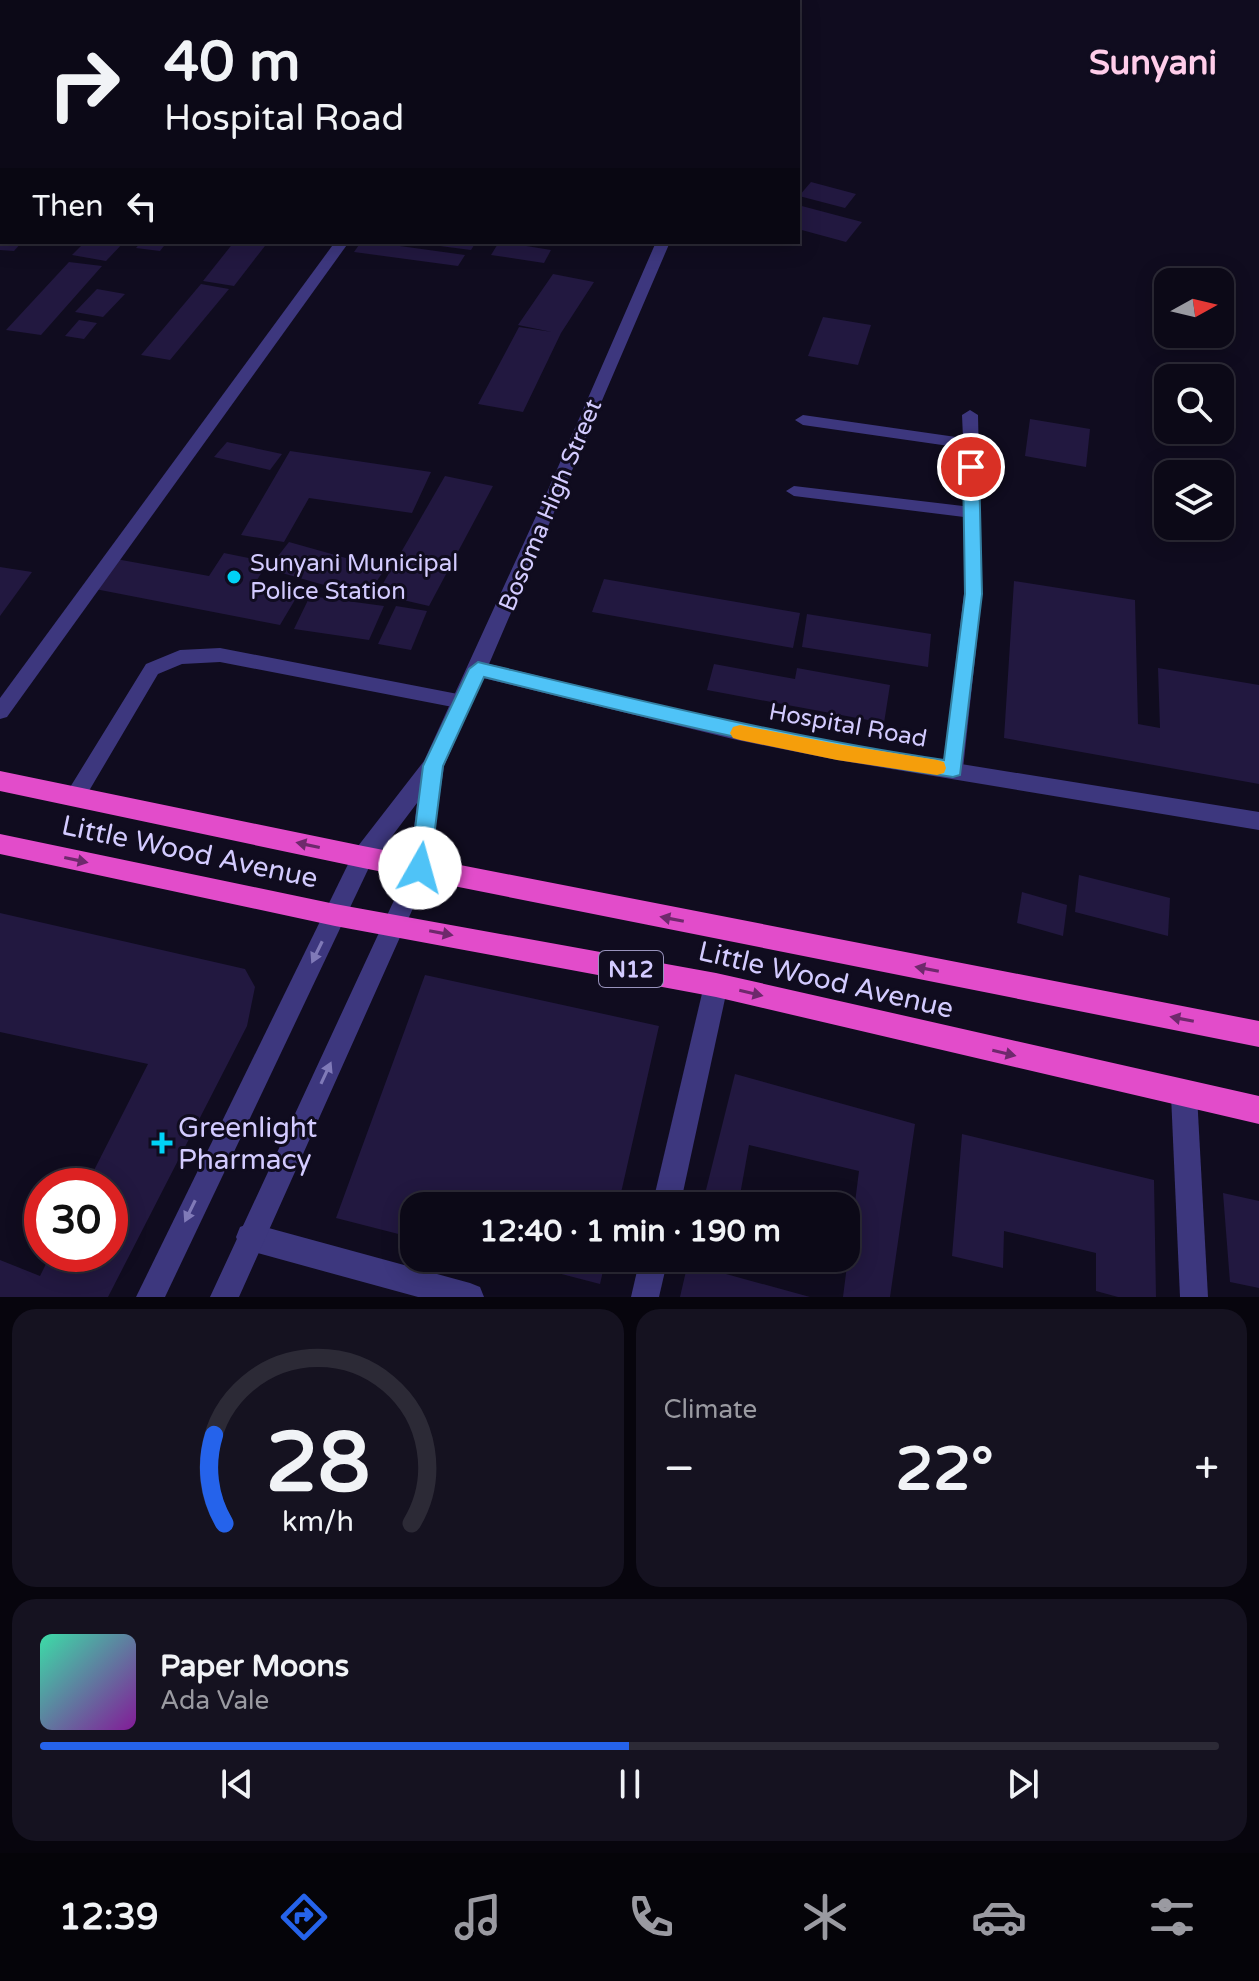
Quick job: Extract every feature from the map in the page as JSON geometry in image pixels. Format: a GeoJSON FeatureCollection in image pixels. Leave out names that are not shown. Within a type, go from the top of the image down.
{"type":"FeatureCollection","features":[{"type":"Feature","properties":{"kind":"highway","name":"Little Wood Avenue"},"geometry":{"type":"LineString","coordinates":[[0,781],[363,857],[1259,1034]]}},
{"type":"Feature","properties":{"kind":"highway","name":"Little Wood Avenue"},"geometry":{"type":"LineString","coordinates":[[0,844],[335,915],[716,985],[1259,1110]]}},
{"type":"Feature","properties":{"kind":"street","name":"Bosoma High Street"},"geometry":{"type":"LineString","coordinates":[[150,1297],[363,857],[433,766],[662,244]]}},
{"type":"Feature","properties":{"kind":"street","name":"Hospital Road"},"geometry":{"type":"LineString","coordinates":[[478,669],[737,732],[837,752],[1259,821]]}},
{"type":"Feature","properties":{"kind":"street","name":"Bosoma High Street"},"geometry":{"type":"LineString","coordinates":[[224,1297],[420,868],[433,766]]}},
{"type":"Feature","properties":{"kind":"street"},"geometry":{"type":"LineString","coordinates":[[669,1192],[716,985]]}},
{"type":"Feature","properties":{"kind":"street"},"geometry":{"type":"LineString","coordinates":[[1184,1095],[1194,1297]]}},
{"type":"Feature","properties":{"kind":"street"},"geometry":{"type":"LineString","coordinates":[[250,1237],[470,1297]]}},
{"type":"Feature","properties":{"kind":"street"},"geometry":{"type":"LineString","coordinates":[[645,1297],[651,1272]]}},
{"type":"Feature","properties":{"kind":"lane"},"geometry":{"type":"LineString","coordinates":[[0,712],[341,244]]}},
{"type":"Feature","properties":{"kind":"lane"},"geometry":{"type":"LineString","coordinates":[[953,769],[973,594],[970,415]]}},
{"type":"Feature","properties":{"kind":"lane"},"geometry":{"type":"LineString","coordinates":[[803,420],[971,444]]}},
{"type":"Feature","properties":{"kind":"lane"},"geometry":{"type":"LineString","coordinates":[[794,491],[972,513]]}},
{"type":"Feature","properties":{"kind":"lane"},"geometry":{"type":"LineString","coordinates":[[76,795],[152,669],[180,657],[220,655],[463,702]]}},
{"type":"Feature","properties":{"kind":"building"},"geometry":{"type":"Polygon","coordinates":[[[811,182],[856,194],[845,208],[800,195],[811,182]]]}},
{"type":"Feature","properties":{"kind":"building"},"geometry":{"type":"Polygon","coordinates":[[[800,206],[862,222],[846,242],[800,230],[800,206]]]}},
{"type":"Feature","properties":{"kind":"building"},"geometry":{"type":"Polygon","coordinates":[[[0,244],[20,244],[14,251],[0,250],[0,244]]]}},
{"type":"Feature","properties":{"kind":"building"},"geometry":{"type":"Polygon","coordinates":[[[83,244],[122,244],[106,261],[72,255],[83,244]]]}},
{"type":"Feature","properties":{"kind":"building"},"geometry":{"type":"Polygon","coordinates":[[[139,244],[165,244],[160,251],[136,248],[139,244]]]}},
{"type":"Feature","properties":{"kind":"building"},"geometry":{"type":"Polygon","coordinates":[[[232,244],[266,244],[234,286],[203,281],[232,244]]]}},
{"type":"Feature","properties":{"kind":"building"},"geometry":{"type":"Polygon","coordinates":[[[360,244],[385,244],[465,255],[458,266],[354,252],[360,244]]]}},
{"type":"Feature","properties":{"kind":"building"},"geometry":{"type":"Polygon","coordinates":[[[433,244],[475,244],[471,250],[433,244]]]}},
{"type":"Feature","properties":{"kind":"building"},"geometry":{"type":"Polygon","coordinates":[[[498,244],[551,250],[544,263],[491,255],[498,244]]]}},
{"type":"Feature","properties":{"kind":"building"},"geometry":{"type":"Polygon","coordinates":[[[69,262],[102,266],[41,335],[6,330],[69,262]]]}},
{"type":"Feature","properties":{"kind":"building"},"geometry":{"type":"Polygon","coordinates":[[[553,274],[594,282],[561,333],[523,412],[478,404],[519,327],[552,332],[518,325],[553,274]]]}},
{"type":"Feature","properties":{"kind":"building"},"geometry":{"type":"Polygon","coordinates":[[[201,284],[229,289],[170,360],[141,355],[201,284]]]}},
{"type":"Feature","properties":{"kind":"building"},"geometry":{"type":"Polygon","coordinates":[[[97,289],[125,294],[103,317],[75,312],[97,289]]]}},
{"type":"Feature","properties":{"kind":"building"},"geometry":{"type":"Polygon","coordinates":[[[823,317],[871,325],[858,365],[808,356],[823,317]]]}},
{"type":"Feature","properties":{"kind":"building"},"geometry":{"type":"Polygon","coordinates":[[[79,320],[97,323],[84,339],[65,336],[79,320]]]}},
{"type":"Feature","properties":{"kind":"building"},"geometry":{"type":"Polygon","coordinates":[[[1030,419],[1090,429],[1086,467],[1025,456],[1030,419]]]}},
{"type":"Feature","properties":{"kind":"building"},"geometry":{"type":"Polygon","coordinates":[[[227,442],[282,454],[270,470],[214,457],[227,442]]]}},
{"type":"Feature","properties":{"kind":"building"},"geometry":{"type":"Polygon","coordinates":[[[290,451],[431,472],[412,513],[309,498],[284,542],[241,535],[290,451]]]}},
{"type":"Feature","properties":{"kind":"building"},"geometry":{"type":"Polygon","coordinates":[[[445,476],[493,486],[429,606],[377,594],[445,476]]]}},
{"type":"Feature","properties":{"kind":"building"},"geometry":{"type":"Polygon","coordinates":[[[289,542],[385,569],[366,597],[268,569],[289,542]]]}},
{"type":"Feature","properties":{"kind":"building"},"geometry":{"type":"Polygon","coordinates":[[[224,553],[268,562],[254,585],[299,593],[280,625],[95,589],[116,559],[209,576],[224,553]]]}},
{"type":"Feature","properties":{"kind":"building"},"geometry":{"type":"Polygon","coordinates":[[[0,567],[32,572],[0,616],[0,567]]]}},
{"type":"Feature","properties":{"kind":"building"},"geometry":{"type":"Polygon","coordinates":[[[604,579],[800,613],[793,648],[592,612],[604,579]]]}},
{"type":"Feature","properties":{"kind":"building"},"geometry":{"type":"Polygon","coordinates":[[[1014,581],[1135,600],[1138,724],[1160,728],[1158,668],[1259,685],[1259,784],[1004,738],[1014,581]]]}},
{"type":"Feature","properties":{"kind":"building"},"geometry":{"type":"Polygon","coordinates":[[[310,596],[384,606],[369,640],[294,629],[310,596]]]}},
{"type":"Feature","properties":{"kind":"building"},"geometry":{"type":"Polygon","coordinates":[[[396,606],[427,611],[411,650],[378,644],[396,606]]]}},
{"type":"Feature","properties":{"kind":"building"},"geometry":{"type":"Polygon","coordinates":[[[807,614],[931,634],[928,667],[802,647],[807,614]]]}},
{"type":"Feature","properties":{"kind":"building"},"geometry":{"type":"Polygon","coordinates":[[[714,664],[795,679],[797,668],[890,685],[884,723],[707,690],[714,664]]]}},
{"type":"Feature","properties":{"kind":"building"},"geometry":{"type":"Polygon","coordinates":[[[1079,875],[1170,898],[1168,936],[1075,912],[1079,875]]]}},
{"type":"Feature","properties":{"kind":"building"},"geometry":{"type":"Polygon","coordinates":[[[1022,892],[1067,905],[1063,936],[1017,923],[1022,892]]]}},
{"type":"Feature","properties":{"kind":"building"},"geometry":{"type":"Polygon","coordinates":[[[0,913],[245,969],[255,987],[247,1026],[128,1258],[128,1168],[95,1168],[148,1064],[0,1032],[0,913]]]}},
{"type":"Feature","properties":{"kind":"building"},"geometry":{"type":"Polygon","coordinates":[[[425,975],[659,1026],[621,1192],[400,1192],[400,1234],[336,1218],[425,975]]]}},
{"type":"Feature","properties":{"kind":"building"},"geometry":{"type":"Polygon","coordinates":[[[735,1074],[915,1124],[890,1297],[843,1297],[846,1272],[860,1272],[860,1192],[856,1192],[859,1171],[749,1145],[741,1192],[706,1192],[735,1074]]]}},
{"type":"Feature","properties":{"kind":"building"},"geometry":{"type":"Polygon","coordinates":[[[962,1134],[1154,1180],[1156,1297],[1118,1297],[1096,1291],[1096,1253],[1004,1231],[1003,1268],[952,1256],[962,1134]]]}},
{"type":"Feature","properties":{"kind":"building"},"geometry":{"type":"Polygon","coordinates":[[[1223,1193],[1259,1201],[1259,1288],[1230,1282],[1223,1193]]]}},
{"type":"Feature","properties":{"kind":"building"},"geometry":{"type":"Polygon","coordinates":[[[0,1260],[40,1276],[42,1272],[121,1272],[108,1297],[0,1297],[0,1260]]]}},
{"type":"Feature","properties":{"kind":"building"},"geometry":{"type":"Polygon","coordinates":[[[554,1272],[603,1272],[600,1284],[554,1272]]]}},
{"type":"Feature","properties":{"kind":"building"},"geometry":{"type":"Polygon","coordinates":[[[686,1272],[726,1272],[810,1297],[680,1297],[686,1272]]]}},
{"type":"Feature","properties":{"kind":"slow traffic"},"geometry":{"type":"LineString","coordinates":[[740,733],[937,768]]}},
{"type":"Feature","properties":{"kind":"place","name":"Sunyani Municipal Police Station"},"geometry":{"type":"Point","coordinates":[234,577]}},
{"type":"Feature","properties":{"kind":"place","name":"Greenlight Pharmacy"},"geometry":{"type":"Point","coordinates":[162,1143]}},
{"type":"Feature","properties":{"kind":"district","name":"Sunyani"},"geometry":{"type":"Point","coordinates":[1153,62]}},
{"type":"Feature","properties":{"kind":"route"},"geometry":{"type":"LineString","coordinates":[[420,868],[433,766],[478,669],[737,732],[837,752],[953,769],[973,594],[971,467]]}}]}
